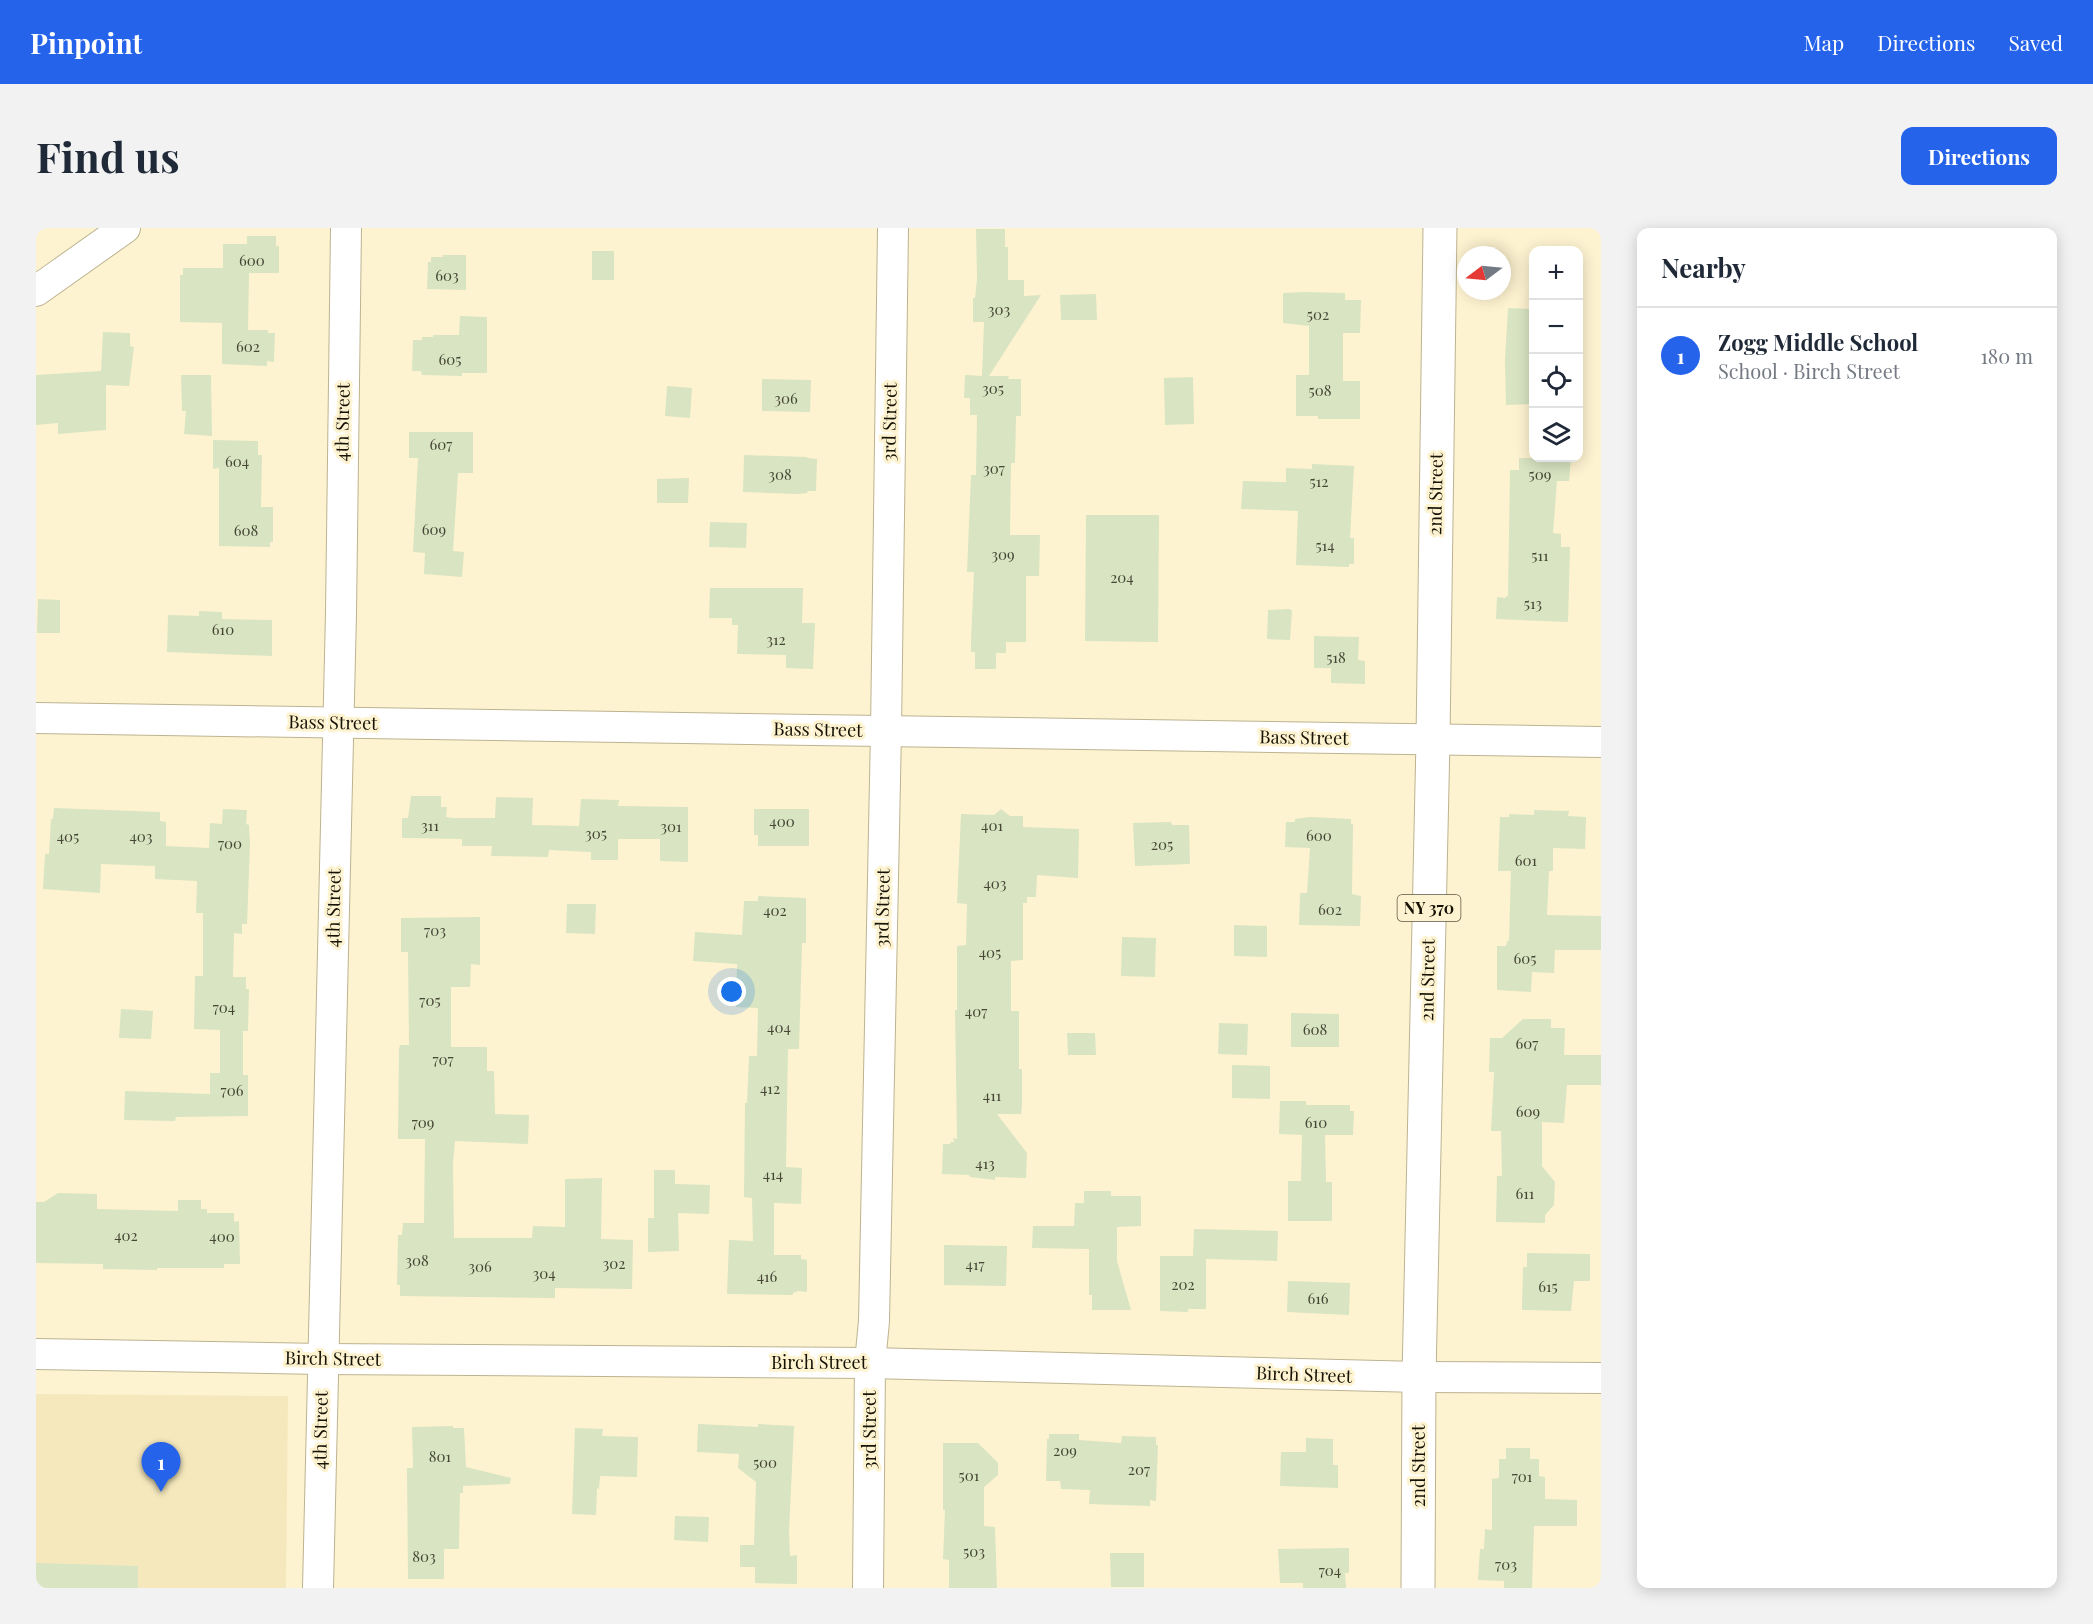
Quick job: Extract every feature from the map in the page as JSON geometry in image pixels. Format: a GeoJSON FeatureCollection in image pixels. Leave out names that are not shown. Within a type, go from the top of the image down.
{"type":"FeatureCollection","features":[{"type":"Feature","properties":{"kind":"main road","name":"2nd Street"},"geometry":{"type":"LineString","coordinates":[[1418,1588],[1419,1377],[1440,228]]}},
{"type":"Feature","properties":{"kind":"street"},"geometry":{"type":"LineString","coordinates":[[36,291],[125,228]]}},
{"type":"Feature","properties":{"kind":"street","name":"4th Street"},"geometry":{"type":"LineString","coordinates":[[318,1588],[339,723],[346,228]]}},
{"type":"Feature","properties":{"kind":"street","name":"3rd Street"},"geometry":{"type":"LineString","coordinates":[[868,1588],[870,1363],[874,1321],[886,731],[893,228]]}},
{"type":"Feature","properties":{"kind":"street","name":"Bass Street"},"geometry":{"type":"LineString","coordinates":[[36,718],[1601,742]]}},
{"type":"Feature","properties":{"kind":"street","name":"Birch Street"},"geometry":{"type":"LineString","coordinates":[[36,1354],[323,1359],[870,1363],[1419,1377],[1601,1378]]}},
{"type":"Feature","properties":{"kind":"shaded area"},"geometry":{"type":"Polygon","coordinates":[[[36,1394],[288,1396],[286,1588],[36,1588],[36,1394]]]}},
{"type":"Feature","properties":{"kind":"building"},"geometry":{"type":"Polygon","coordinates":[[[976,229],[1005,229],[1005,247],[1008,247],[1008,280],[1024,280],[1024,296],[1041,295],[989,376],[1009,376],[1008,379],[1021,379],[1021,416],[1016,416],[1015,463],[1011,463],[1010,535],[1040,535],[1039,576],[1026,576],[1026,642],[1006,642],[1006,653],[996,653],[996,669],[975,669],[975,652],[971,652],[974,572],[967,572],[971,475],[976,475],[977,415],[970,415],[970,398],[964,398],[965,375],[982,376],[984,322],[973,322],[973,298],[975,298],[977,279],[976,229]]]}},
{"type":"Feature","properties":{"kind":"building"},"geometry":{"type":"Polygon","coordinates":[[[247,236],[276,236],[276,246],[279,246],[279,273],[249,273],[248,330],[268,330],[268,333],[275,333],[274,362],[267,361],[267,366],[222,364],[222,323],[180,322],[180,275],[183,275],[183,268],[223,268],[223,244],[247,244],[247,236]]]}},
{"type":"Feature","properties":{"kind":"building"},"geometry":{"type":"Polygon","coordinates":[[[592,251],[614,251],[614,280],[592,280],[592,251]]]}},
{"type":"Feature","properties":{"kind":"building"},"geometry":{"type":"Polygon","coordinates":[[[443,255],[466,255],[466,290],[427,289],[428,262],[431,262],[431,257],[443,257],[443,255]]]}},
{"type":"Feature","properties":{"kind":"building"},"geometry":{"type":"Polygon","coordinates":[[[1283,293],[1345,293],[1345,300],[1361,300],[1360,333],[1343,333],[1343,381],[1360,381],[1360,419],[1318,419],[1318,416],[1296,416],[1296,375],[1309,375],[1309,326],[1283,323],[1283,293]]]}},
{"type":"Feature","properties":{"kind":"building"},"geometry":{"type":"Polygon","coordinates":[[[1096,294],[1097,320],[1061,320],[1060,295],[1096,294]]]}},
{"type":"Feature","properties":{"kind":"building"},"geometry":{"type":"Polygon","coordinates":[[[1508,308],[1529,309],[1529,404],[1506,405],[1505,360],[1508,308]]]}},
{"type":"Feature","properties":{"kind":"building"},"geometry":{"type":"Polygon","coordinates":[[[460,316],[487,317],[487,373],[462,373],[462,376],[422,375],[421,371],[412,371],[413,340],[422,340],[422,337],[433,337],[433,335],[459,335],[460,316]]]}},
{"type":"Feature","properties":{"kind":"building"},"geometry":{"type":"Polygon","coordinates":[[[103,332],[130,333],[130,346],[134,347],[129,386],[106,385],[106,430],[58,434],[58,423],[36,425],[36,375],[101,371],[103,332]]]}},
{"type":"Feature","properties":{"kind":"building"},"geometry":{"type":"Polygon","coordinates":[[[181,375],[211,375],[212,436],[184,434],[186,411],[182,411],[181,375]]]}},
{"type":"Feature","properties":{"kind":"building"},"geometry":{"type":"Polygon","coordinates":[[[1193,377],[1194,424],[1165,425],[1164,378],[1193,377]]]}},
{"type":"Feature","properties":{"kind":"building"},"geometry":{"type":"Polygon","coordinates":[[[762,379],[811,380],[810,412],[762,411],[762,379]]]}},
{"type":"Feature","properties":{"kind":"building"},"geometry":{"type":"Polygon","coordinates":[[[667,386],[692,388],[690,418],[665,416],[667,386]]]}},
{"type":"Feature","properties":{"kind":"building"},"geometry":{"type":"Polygon","coordinates":[[[409,432],[473,432],[473,473],[458,473],[453,551],[464,552],[462,577],[424,574],[425,553],[413,552],[418,458],[409,458],[409,432]]]}},
{"type":"Feature","properties":{"kind":"building"},"geometry":{"type":"Polygon","coordinates":[[[213,440],[258,441],[258,455],[262,455],[261,507],[273,507],[273,542],[270,542],[270,547],[219,546],[219,468],[213,469],[213,440]]]}},
{"type":"Feature","properties":{"kind":"building"},"geometry":{"type":"Polygon","coordinates":[[[744,455],[817,459],[816,491],[797,494],[743,492],[744,455]]]}},
{"type":"Feature","properties":{"kind":"building"},"geometry":{"type":"Polygon","coordinates":[[[1519,458],[1529,458],[1529,462],[1571,462],[1569,481],[1557,481],[1553,533],[1561,534],[1561,547],[1570,547],[1568,622],[1496,619],[1497,597],[1506,598],[1508,596],[1510,470],[1519,470],[1519,458]]]}},
{"type":"Feature","properties":{"kind":"building"},"geometry":{"type":"Polygon","coordinates":[[[1312,464],[1354,466],[1350,538],[1354,538],[1354,564],[1349,564],[1349,567],[1296,565],[1298,511],[1241,509],[1243,481],[1286,482],[1286,468],[1312,469],[1312,464]]]}},
{"type":"Feature","properties":{"kind":"building"},"geometry":{"type":"Polygon","coordinates":[[[689,478],[688,503],[657,503],[657,479],[689,478]]]}},
{"type":"Feature","properties":{"kind":"building"},"geometry":{"type":"Polygon","coordinates":[[[1086,515],[1159,515],[1158,642],[1085,641],[1086,515]]]}},
{"type":"Feature","properties":{"kind":"building"},"geometry":{"type":"Polygon","coordinates":[[[710,522],[747,523],[746,548],[709,547],[710,522]]]}},
{"type":"Feature","properties":{"kind":"building"},"geometry":{"type":"Polygon","coordinates":[[[710,588],[803,588],[802,623],[815,623],[813,669],[786,668],[786,655],[737,654],[738,625],[732,625],[732,618],[709,618],[710,588]]]}},
{"type":"Feature","properties":{"kind":"building"},"geometry":{"type":"Polygon","coordinates":[[[38,599],[60,600],[60,633],[37,633],[38,599]]]}},
{"type":"Feature","properties":{"kind":"building"},"geometry":{"type":"Polygon","coordinates":[[[1290,609],[1292,611],[1290,640],[1267,639],[1268,610],[1290,609]]]}},
{"type":"Feature","properties":{"kind":"building"},"geometry":{"type":"Polygon","coordinates":[[[199,611],[222,612],[222,619],[272,620],[272,656],[167,652],[168,615],[199,616],[199,611]]]}},
{"type":"Feature","properties":{"kind":"building"},"geometry":{"type":"Polygon","coordinates":[[[1314,636],[1359,637],[1358,660],[1365,661],[1365,684],[1331,683],[1331,668],[1314,668],[1314,636]]]}},
{"type":"Feature","properties":{"kind":"building"},"geometry":{"type":"Polygon","coordinates":[[[411,796],[441,796],[441,807],[447,807],[446,817],[453,818],[495,818],[496,797],[533,798],[532,825],[579,826],[581,799],[619,800],[618,806],[688,807],[688,862],[660,861],[660,839],[618,839],[618,860],[591,860],[591,852],[549,850],[548,857],[491,856],[492,846],[462,846],[462,839],[402,838],[402,818],[408,818],[411,796]]]}},
{"type":"Feature","properties":{"kind":"building"},"geometry":{"type":"Polygon","coordinates":[[[54,808],[160,812],[160,821],[166,822],[166,846],[209,848],[210,823],[222,824],[223,809],[247,810],[246,824],[249,825],[250,844],[247,924],[242,924],[242,934],[234,933],[233,977],[246,977],[246,989],[249,989],[248,1031],[243,1031],[243,1075],[248,1075],[248,1116],[176,1117],[175,1121],[124,1120],[125,1091],[210,1094],[210,1073],[220,1073],[220,1030],[194,1029],[195,976],[203,976],[203,913],[196,913],[197,881],[155,879],[155,866],[101,864],[100,893],[43,889],[45,854],[49,854],[54,808]]]}},
{"type":"Feature","properties":{"kind":"building"},"geometry":{"type":"Polygon","coordinates":[[[754,809],[809,809],[809,846],[758,846],[758,835],[754,835],[754,809]]]}},
{"type":"Feature","properties":{"kind":"building"},"geometry":{"type":"Polygon","coordinates":[[[1001,809],[1010,816],[1023,816],[1023,827],[1079,829],[1078,878],[1037,875],[1036,897],[1027,897],[1027,903],[1023,903],[1023,960],[1011,961],[1011,1011],[1019,1011],[1019,1069],[1022,1069],[1022,1106],[1021,1114],[997,1114],[1027,1153],[1026,1178],[995,1177],[995,1180],[969,1175],[942,1174],[943,1144],[950,1144],[954,1142],[953,1138],[957,1139],[955,1010],[957,1010],[957,946],[966,945],[967,904],[957,903],[961,814],[994,815],[1001,809]]]}},
{"type":"Feature","properties":{"kind":"building"},"geometry":{"type":"Polygon","coordinates":[[[1534,810],[1569,811],[1568,816],[1586,817],[1585,849],[1553,848],[1553,871],[1549,871],[1547,915],[1601,916],[1601,950],[1555,950],[1554,973],[1532,972],[1531,992],[1497,990],[1497,946],[1506,946],[1509,941],[1511,871],[1498,871],[1500,817],[1509,817],[1509,814],[1534,815],[1534,810]]]}},
{"type":"Feature","properties":{"kind":"building"},"geometry":{"type":"Polygon","coordinates":[[[1310,817],[1351,819],[1351,824],[1353,824],[1352,894],[1361,896],[1360,926],[1299,925],[1300,893],[1307,893],[1310,848],[1285,847],[1286,822],[1295,822],[1295,819],[1310,817]]]}},
{"type":"Feature","properties":{"kind":"building"},"geometry":{"type":"Polygon","coordinates":[[[1171,822],[1172,825],[1189,825],[1190,864],[1135,866],[1133,823],[1171,822]]]}},
{"type":"Feature","properties":{"kind":"building"},"geometry":{"type":"Polygon","coordinates":[[[758,896],[806,898],[806,943],[802,943],[799,1049],[788,1049],[786,1167],[802,1168],[801,1204],[774,1203],[774,1255],[801,1255],[801,1259],[807,1260],[807,1292],[798,1291],[793,1295],[727,1294],[729,1240],[753,1241],[752,1198],[744,1197],[745,1103],[747,1103],[749,1056],[757,1056],[758,1008],[736,1007],[737,964],[693,961],[695,932],[742,935],[744,901],[758,901],[758,896]]]}},
{"type":"Feature","properties":{"kind":"building"},"geometry":{"type":"Polygon","coordinates":[[[567,904],[596,904],[595,934],[566,933],[567,904]]]}},
{"type":"Feature","properties":{"kind":"building"},"geometry":{"type":"Polygon","coordinates":[[[480,917],[480,965],[471,964],[470,987],[451,987],[451,1047],[487,1047],[487,1071],[494,1071],[495,1114],[529,1115],[528,1144],[455,1141],[454,1238],[532,1238],[533,1226],[565,1227],[565,1179],[602,1178],[601,1239],[633,1240],[632,1289],[555,1288],[555,1298],[400,1296],[400,1285],[397,1285],[398,1235],[402,1235],[403,1223],[424,1223],[425,1139],[398,1139],[399,1049],[400,1045],[409,1045],[408,952],[401,952],[401,918],[480,917]]]}},
{"type":"Feature","properties":{"kind":"building"},"geometry":{"type":"Polygon","coordinates":[[[1234,925],[1267,926],[1267,957],[1234,956],[1234,925]]]}},
{"type":"Feature","properties":{"kind":"building"},"geometry":{"type":"Polygon","coordinates":[[[1122,937],[1156,938],[1155,977],[1121,976],[1122,937]]]}},
{"type":"Feature","properties":{"kind":"building"},"geometry":{"type":"Polygon","coordinates":[[[121,1009],[153,1011],[151,1039],[119,1038],[121,1009]]]}},
{"type":"Feature","properties":{"kind":"building"},"geometry":{"type":"Polygon","coordinates":[[[1291,1013],[1339,1014],[1339,1047],[1291,1047],[1291,1013]]]}},
{"type":"Feature","properties":{"kind":"building"},"geometry":{"type":"Polygon","coordinates":[[[1523,1019],[1551,1019],[1551,1028],[1565,1028],[1564,1055],[1601,1055],[1601,1085],[1567,1085],[1564,1123],[1542,1122],[1542,1166],[1555,1182],[1554,1205],[1545,1215],[1545,1223],[1496,1222],[1497,1176],[1502,1176],[1501,1131],[1491,1131],[1494,1072],[1489,1072],[1490,1038],[1502,1038],[1523,1019]]]}},
{"type":"Feature","properties":{"kind":"building"},"geometry":{"type":"Polygon","coordinates":[[[1219,1023],[1248,1024],[1247,1055],[1218,1054],[1219,1023]]]}},
{"type":"Feature","properties":{"kind":"building"},"geometry":{"type":"Polygon","coordinates":[[[1067,1033],[1095,1033],[1096,1055],[1068,1055],[1067,1033]]]}},
{"type":"Feature","properties":{"kind":"building"},"geometry":{"type":"Polygon","coordinates":[[[1232,1065],[1270,1066],[1270,1099],[1232,1098],[1232,1065]]]}},
{"type":"Feature","properties":{"kind":"building"},"geometry":{"type":"Polygon","coordinates":[[[1280,1101],[1306,1101],[1306,1105],[1350,1105],[1350,1111],[1354,1111],[1353,1135],[1325,1135],[1326,1182],[1332,1182],[1332,1221],[1288,1221],[1288,1181],[1301,1181],[1302,1135],[1279,1134],[1280,1101]]]}},
{"type":"Feature","properties":{"kind":"building"},"geometry":{"type":"Polygon","coordinates":[[[654,1170],[675,1170],[675,1184],[710,1185],[709,1214],[678,1213],[679,1251],[648,1252],[648,1218],[654,1218],[654,1170]]]}},
{"type":"Feature","properties":{"kind":"building"},"geometry":{"type":"Polygon","coordinates":[[[1084,1191],[1111,1191],[1111,1196],[1141,1196],[1141,1226],[1117,1227],[1117,1261],[1131,1310],[1092,1310],[1092,1295],[1089,1295],[1089,1249],[1032,1248],[1033,1226],[1074,1226],[1075,1203],[1084,1203],[1084,1191]]]}},
{"type":"Feature","properties":{"kind":"building"},"geometry":{"type":"Polygon","coordinates":[[[58,1193],[97,1194],[97,1209],[178,1211],[178,1200],[201,1200],[201,1209],[207,1209],[207,1213],[234,1213],[234,1222],[239,1221],[240,1264],[224,1264],[224,1268],[157,1268],[157,1270],[103,1269],[103,1264],[36,1263],[36,1202],[44,1202],[58,1193]]]}},
{"type":"Feature","properties":{"kind":"building"},"geometry":{"type":"Polygon","coordinates":[[[1194,1229],[1278,1231],[1277,1261],[1206,1259],[1206,1309],[1188,1309],[1188,1312],[1160,1311],[1160,1256],[1193,1256],[1194,1229]]]}},
{"type":"Feature","properties":{"kind":"building"},"geometry":{"type":"Polygon","coordinates":[[[944,1245],[1007,1246],[1006,1286],[944,1285],[944,1245]]]}},
{"type":"Feature","properties":{"kind":"building"},"geometry":{"type":"Polygon","coordinates":[[[1527,1253],[1590,1254],[1590,1281],[1574,1281],[1571,1311],[1522,1310],[1523,1267],[1527,1267],[1527,1253]]]}},
{"type":"Feature","properties":{"kind":"building"},"geometry":{"type":"Polygon","coordinates":[[[1288,1281],[1350,1283],[1349,1315],[1287,1312],[1288,1281]]]}},
{"type":"Feature","properties":{"kind":"building"},"geometry":{"type":"Polygon","coordinates":[[[698,1424],[794,1426],[789,1531],[790,1556],[797,1555],[797,1584],[755,1583],[755,1567],[740,1567],[740,1545],[754,1545],[756,1482],[738,1468],[739,1454],[697,1452],[698,1424]]]}},
{"type":"Feature","properties":{"kind":"building"},"geometry":{"type":"Polygon","coordinates":[[[453,1426],[453,1428],[464,1428],[466,1467],[511,1478],[510,1484],[463,1486],[463,1493],[460,1493],[459,1549],[444,1549],[444,1579],[408,1579],[407,1468],[413,1468],[412,1427],[453,1426]]]}},
{"type":"Feature","properties":{"kind":"building"},"geometry":{"type":"Polygon","coordinates":[[[575,1428],[603,1429],[602,1436],[638,1437],[637,1477],[600,1476],[596,1515],[572,1514],[575,1428]]]}},
{"type":"Feature","properties":{"kind":"building"},"geometry":{"type":"Polygon","coordinates":[[[1049,1434],[1079,1434],[1079,1440],[1121,1443],[1122,1436],[1156,1437],[1156,1445],[1158,1445],[1156,1501],[1150,1500],[1150,1506],[1089,1504],[1090,1490],[1061,1489],[1060,1481],[1046,1481],[1049,1434]]]}},
{"type":"Feature","properties":{"kind":"building"},"geometry":{"type":"Polygon","coordinates":[[[1306,1438],[1333,1439],[1333,1465],[1338,1465],[1338,1488],[1280,1486],[1281,1452],[1306,1452],[1306,1438]]]}},
{"type":"Feature","properties":{"kind":"building"},"geometry":{"type":"Polygon","coordinates":[[[943,1443],[978,1443],[998,1463],[998,1475],[984,1487],[984,1526],[995,1527],[997,1588],[949,1588],[949,1560],[943,1559],[945,1510],[943,1510],[943,1443]]]}},
{"type":"Feature","properties":{"kind":"building"},"geometry":{"type":"Polygon","coordinates":[[[1506,1448],[1530,1448],[1530,1459],[1539,1459],[1539,1476],[1545,1477],[1545,1499],[1577,1500],[1577,1526],[1534,1526],[1532,1588],[1504,1588],[1504,1581],[1478,1580],[1480,1549],[1484,1549],[1485,1529],[1492,1530],[1492,1479],[1499,1478],[1499,1459],[1506,1459],[1506,1448]]]}},
{"type":"Feature","properties":{"kind":"building"},"geometry":{"type":"Polygon","coordinates":[[[675,1516],[709,1517],[708,1542],[674,1540],[675,1516]]]}},
{"type":"Feature","properties":{"kind":"building"},"geometry":{"type":"Polygon","coordinates":[[[1349,1548],[1349,1573],[1345,1573],[1346,1588],[1303,1588],[1303,1583],[1280,1583],[1278,1549],[1349,1548]]]}},
{"type":"Feature","properties":{"kind":"building"},"geometry":{"type":"Polygon","coordinates":[[[1110,1553],[1144,1553],[1144,1587],[1111,1587],[1110,1553]]]}},
{"type":"Feature","properties":{"kind":"building"},"geometry":{"type":"Polygon","coordinates":[[[36,1563],[138,1566],[138,1588],[36,1588],[36,1563]]]}},
{"type":"Feature","properties":{"kind":"place","name":"Zogg Middle School"},"geometry":{"type":"Point","coordinates":[161,1492]}}]}
